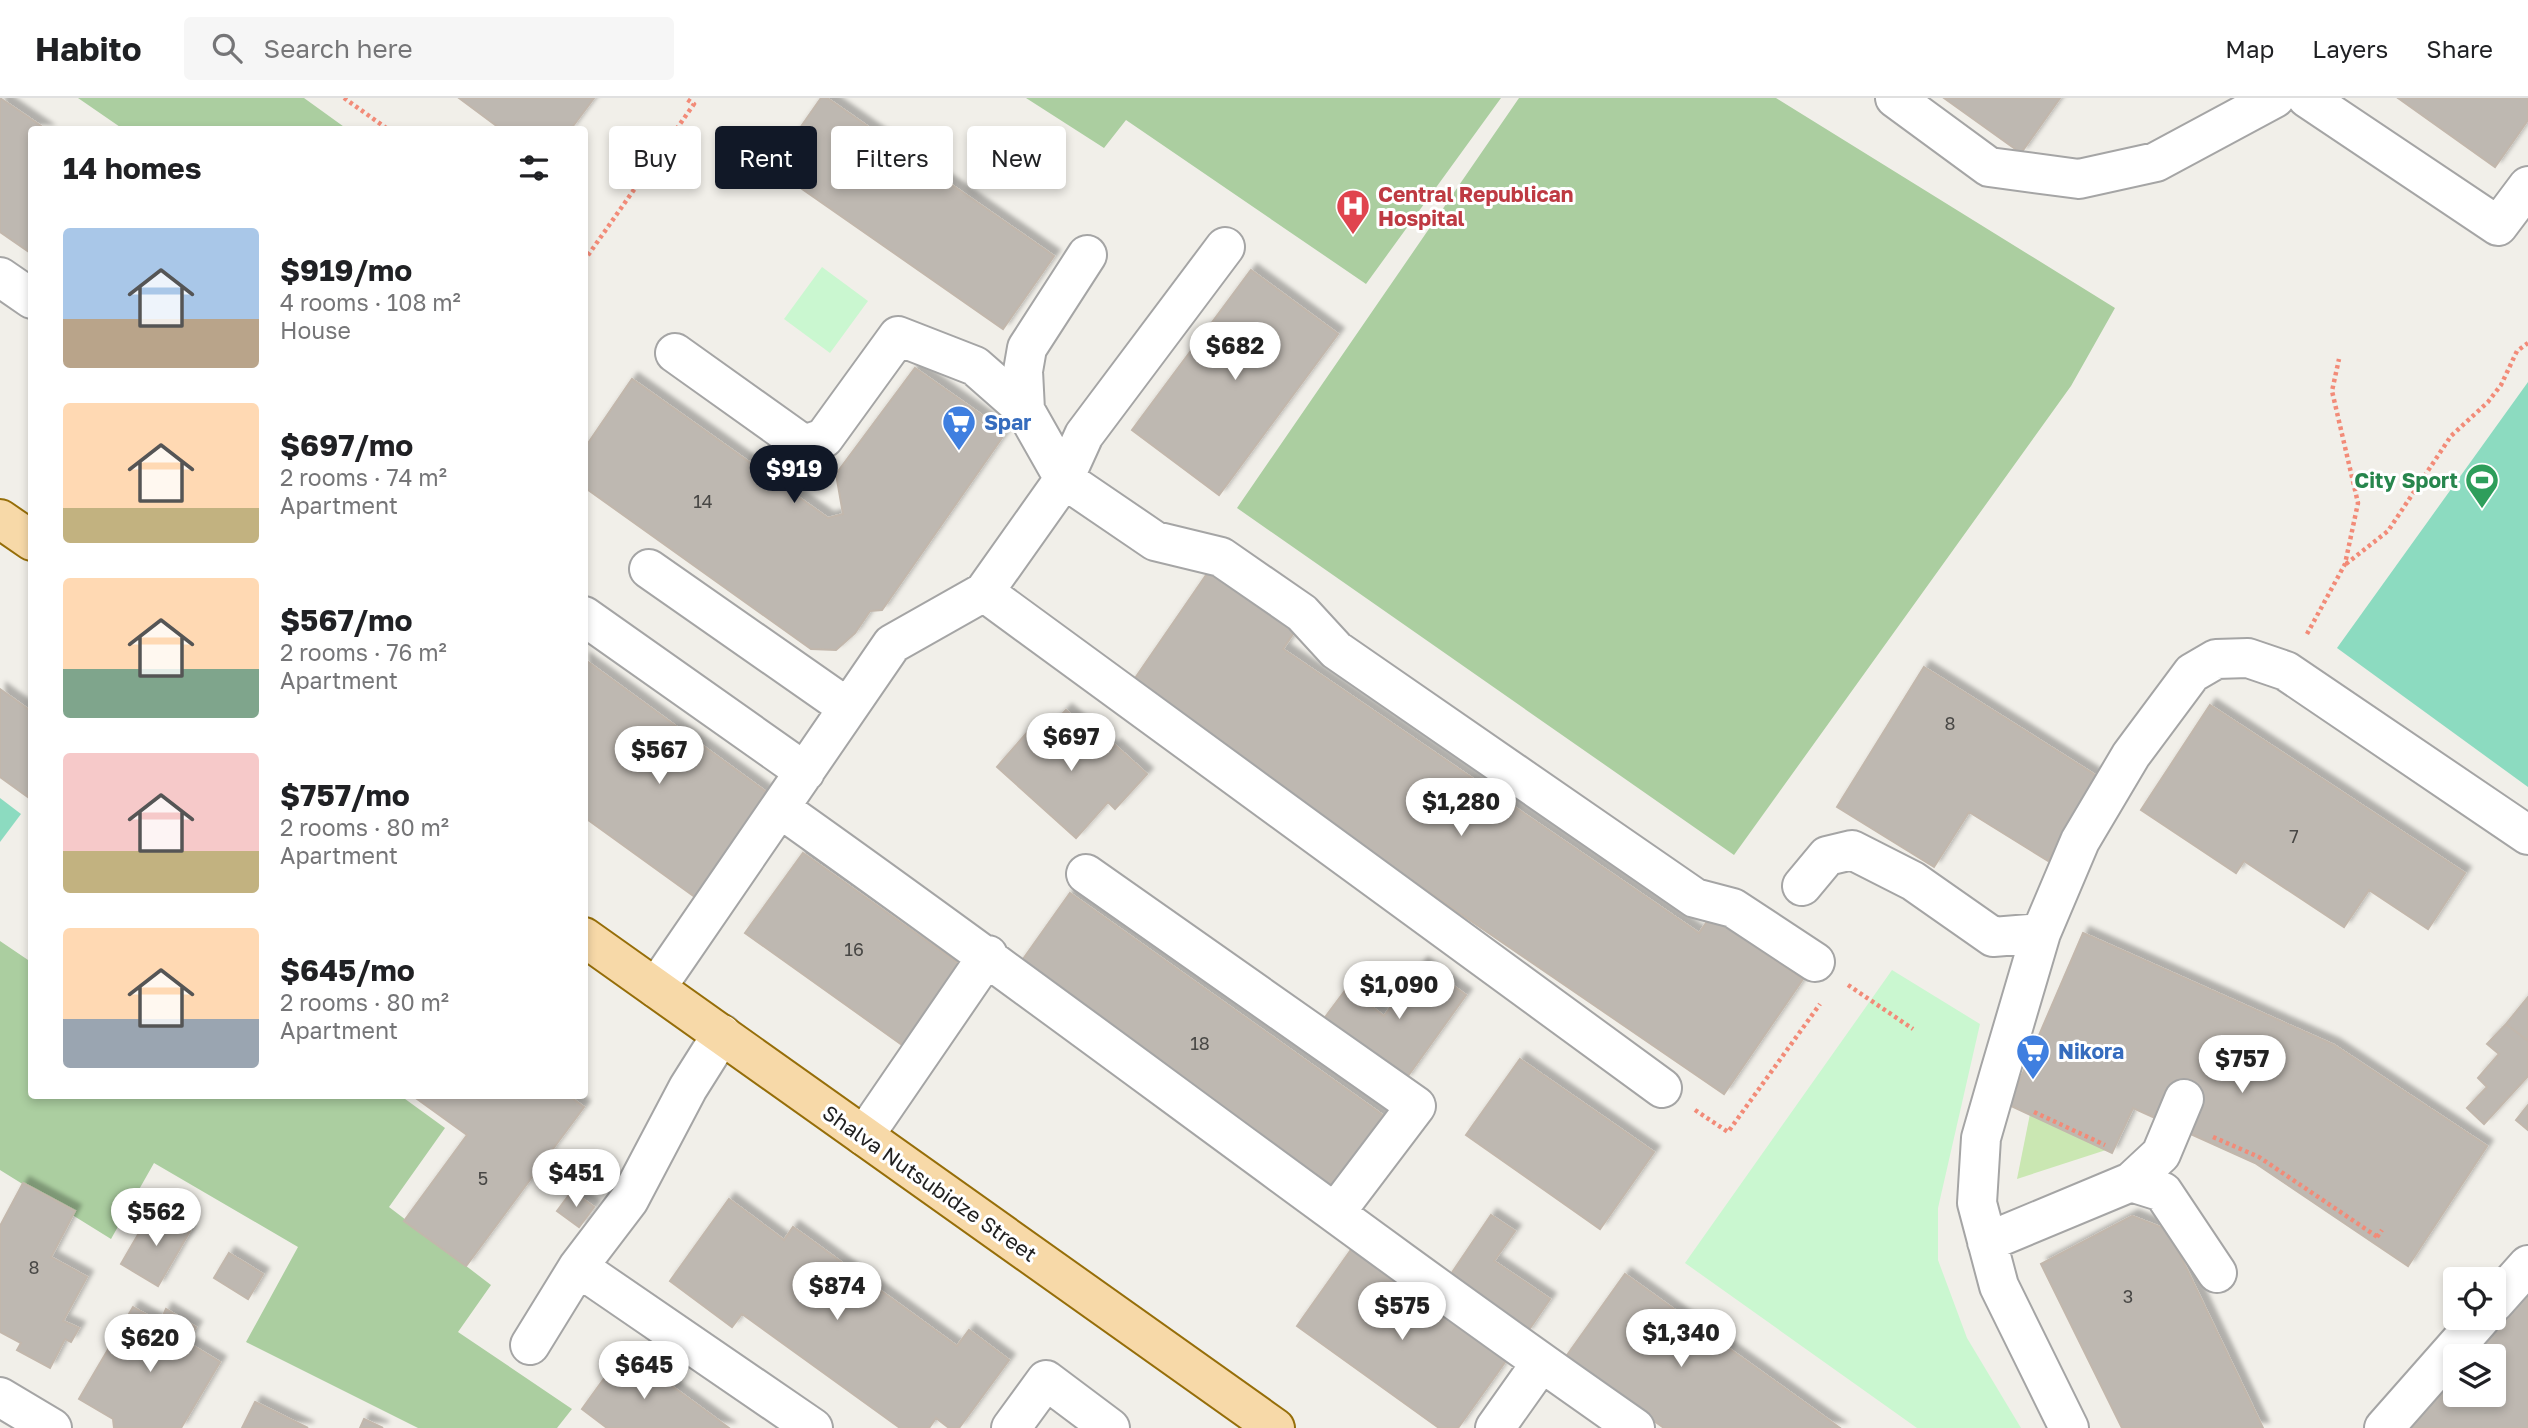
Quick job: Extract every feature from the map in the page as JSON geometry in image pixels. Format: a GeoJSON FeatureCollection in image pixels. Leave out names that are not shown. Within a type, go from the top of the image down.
{"type":"FeatureCollection","features":[{"type":"Feature","properties":{"kind":"main road"},"geometry":{"type":"LineString","coordinates":[[0,519],[28,538]]}},
{"type":"Feature","properties":{"kind":"main road","name":"Shalva Nutsubidze Street"},"geometry":{"type":"LineString","coordinates":[[588,940],[1275,1428]]}},
{"type":"Feature","properties":{"kind":"street"},"geometry":{"type":"LineString","coordinates":[[1895,98],[1989,167],[2079,179],[2156,162],[2275,98]]}},
{"type":"Feature","properties":{"kind":"street"},"geometry":{"type":"LineString","coordinates":[[2307,98],[2498,226],[2528,186]]}},
{"type":"Feature","properties":{"kind":"street"},"geometry":{"type":"LineString","coordinates":[[656,988],[892,644],[984,592],[1064,479],[1084,435],[1225,247]]}},
{"type":"Feature","properties":{"kind":"street"},"geometry":{"type":"LineString","coordinates":[[1025,410],[1023,371],[1027,348],[1087,256]]}},
{"type":"Feature","properties":{"kind":"street"},"geometry":{"type":"LineString","coordinates":[[0,277],[28,296]]}},
{"type":"Feature","properties":{"kind":"street"},"geometry":{"type":"LineString","coordinates":[[675,353],[804,445],[824,438],[898,336],[975,366],[1025,410],[1064,479],[1155,541],[1221,557],[1302,613],[1336,650],[1695,898],[1733,908],[1827,971]]}},
{"type":"Feature","properties":{"kind":"street"},"geometry":{"type":"LineString","coordinates":[[649,569],[848,708]]}},
{"type":"Feature","properties":{"kind":"street"},"geometry":{"type":"LineString","coordinates":[[984,592],[1662,1088]]}},
{"type":"Feature","properties":{"kind":"street"},"geometry":{"type":"LineString","coordinates":[[588,619],[805,772]]}},
{"type":"Feature","properties":{"kind":"street"},"geometry":{"type":"LineString","coordinates":[[2069,1428],[1999,1286],[1977,1203],[1982,1139],[2041,933],[2080,841],[2131,755],[2192,673],[2216,659],[2248,658],[2286,671],[2528,835]]}},
{"type":"Feature","properties":{"kind":"street"},"geometry":{"type":"LineString","coordinates":[[781,809],[988,955],[1335,1213],[1635,1428]]}},
{"type":"Feature","properties":{"kind":"street"},"geometry":{"type":"LineString","coordinates":[[1802,886],[1827,856],[1852,850],[1913,881],[1993,937],[2041,933]]}},
{"type":"Feature","properties":{"kind":"street"},"geometry":{"type":"LineString","coordinates":[[1086,874],[1416,1106],[1335,1213]]}},
{"type":"Feature","properties":{"kind":"street"},"geometry":{"type":"LineString","coordinates":[[864,1136],[988,955]]}},
{"type":"Feature","properties":{"kind":"street"},"geometry":{"type":"LineString","coordinates":[[530,1345],[578,1267],[629,1200],[688,1088],[722,1034]]}},
{"type":"Feature","properties":{"kind":"street"},"geometry":{"type":"LineString","coordinates":[[1987,1242],[2131,1182],[2161,1154],[2185,1099]]}},
{"type":"Feature","properties":{"kind":"street"},"geometry":{"type":"LineString","coordinates":[[2131,1182],[2162,1192],[2217,1273]]}},
{"type":"Feature","properties":{"kind":"street"},"geometry":{"type":"LineString","coordinates":[[2506,1290],[2528,1265]]}},
{"type":"Feature","properties":{"kind":"street"},"geometry":{"type":"LineString","coordinates":[[578,1267],[813,1428]]}},
{"type":"Feature","properties":{"kind":"street"},"geometry":{"type":"LineString","coordinates":[[2384,1428],[2470,1330]]}},
{"type":"Feature","properties":{"kind":"street"},"geometry":{"type":"LineString","coordinates":[[1494,1428],[1542,1363]]}},
{"type":"Feature","properties":{"kind":"street"},"geometry":{"type":"LineString","coordinates":[[1011,1428],[1046,1380],[1110,1428]]}},
{"type":"Feature","properties":{"kind":"street"},"geometry":{"type":"LineString","coordinates":[[0,1397],[52,1428]]}},
{"type":"Feature","properties":{"kind":"path"},"geometry":{"type":"LineString","coordinates":[[344,98],[382,126]]}},
{"type":"Feature","properties":{"kind":"path"},"geometry":{"type":"LineString","coordinates":[[588,255],[694,104],[685,98]]}},
{"type":"Feature","properties":{"kind":"path"},"geometry":{"type":"LineString","coordinates":[[2346,564],[2388,531],[2451,436],[2488,402],[2501,385],[2517,351],[2528,343]]}},
{"type":"Feature","properties":{"kind":"path"},"geometry":{"type":"LineString","coordinates":[[2286,671],[2346,564],[2358,503],[2332,391],[2339,359]]}},
{"type":"Feature","properties":{"kind":"path"},"geometry":{"type":"LineString","coordinates":[[1662,1088],[1728,1132],[1827,971],[1913,1029]]}},
{"type":"Feature","properties":{"kind":"path"},"geometry":{"type":"LineString","coordinates":[[2022,1106],[2110,1147]]}},
{"type":"Feature","properties":{"kind":"path"},"geometry":{"type":"LineString","coordinates":[[2210,1136],[2249,1149],[2378,1238],[2382,1230]]}},
{"type":"Feature","properties":{"kind":"green space"},"geometry":{"type":"Polygon","coordinates":[[[78,98],[304,98],[343,126],[119,126],[78,98]]]}},
{"type":"Feature","properties":{"kind":"green space","name":"Central Republican Hospital"},"geometry":{"type":"Polygon","coordinates":[[[1026,98],[1501,98],[1366,284],[1126,120],[1104,148],[1026,98]]]}},
{"type":"Feature","properties":{"kind":"green space"},"geometry":{"type":"Polygon","coordinates":[[[1519,98],[1776,98],[2115,308],[2071,386],[1734,855],[1237,508],[1519,98]]]}},
{"type":"Feature","properties":{"kind":"green space"},"geometry":{"type":"Polygon","coordinates":[[[822,267],[868,301],[830,353],[784,319],[822,267]]]}},
{"type":"Feature","properties":{"kind":"green space","name":"City Sport"},"geometry":{"type":"Polygon","coordinates":[[[2528,382],[2528,787],[2337,648],[2528,382]]]}},
{"type":"Feature","properties":{"kind":"green space"},"geometry":{"type":"Polygon","coordinates":[[[0,798],[21,814],[0,842],[0,798]]]}},
{"type":"Feature","properties":{"kind":"green space"},"geometry":{"type":"Polygon","coordinates":[[[0,941],[28,960],[28,1099],[405,1099],[445,1128],[389,1207],[491,1285],[458,1332],[572,1409],[557,1428],[418,1428],[246,1342],[298,1247],[154,1163],[111,1239],[0,1170],[0,941]]]}},
{"type":"Feature","properties":{"kind":"green space"},"geometry":{"type":"Polygon","coordinates":[[[1892,970],[1980,1024],[1938,1208],[1938,1260],[1967,1338],[2021,1428],[1917,1428],[1685,1263],[1892,970]]]}},
{"type":"Feature","properties":{"kind":"green space"},"geometry":{"type":"Polygon","coordinates":[[[2030,1114],[2106,1150],[2017,1179],[2030,1114]]]}},
{"type":"Feature","properties":{"kind":"building"},"geometry":{"type":"Polygon","coordinates":[[[0,98],[41,126],[28,126],[28,251],[0,232],[0,98]]]}},
{"type":"Feature","properties":{"kind":"building"},"geometry":{"type":"Polygon","coordinates":[[[459,98],[594,98],[573,126],[497,126],[459,98]]]}},
{"type":"Feature","properties":{"kind":"building"},"geometry":{"type":"Polygon","coordinates":[[[821,98],[827,98],[867,126],[831,126],[831,189],[953,189],[953,186],[1054,256],[1003,329],[802,189],[817,189],[817,126],[801,126],[821,98]]]}},
{"type":"Feature","properties":{"kind":"building"},"geometry":{"type":"Polygon","coordinates":[[[1944,98],[2060,98],[2021,153],[1944,98]]]}},
{"type":"Feature","properties":{"kind":"building"},"geometry":{"type":"Polygon","coordinates":[[[2398,98],[2528,98],[2528,120],[2495,167],[2398,98]]]}},
{"type":"Feature","properties":{"kind":"building"},"geometry":{"type":"Polygon","coordinates":[[[1251,270],[1338,334],[1219,495],[1132,430],[1251,270]]]}},
{"type":"Feature","properties":{"kind":"building"},"geometry":{"type":"Polygon","coordinates":[[[915,368],[1006,432],[882,610],[870,611],[855,633],[836,650],[811,649],[588,490],[588,443],[632,379],[828,518],[843,514],[836,474],[915,368]]]}},
{"type":"Feature","properties":{"kind":"building"},"geometry":{"type":"Polygon","coordinates":[[[1211,568],[1297,628],[1283,649],[1699,933],[1711,916],[1803,979],[1724,1094],[1129,687],[1211,568]]]}},
{"type":"Feature","properties":{"kind":"building"},"geometry":{"type":"Polygon","coordinates":[[[588,662],[769,794],[695,897],[588,820],[588,662]]]}},
{"type":"Feature","properties":{"kind":"building"},"geometry":{"type":"Polygon","coordinates":[[[1924,667],[2100,778],[2048,861],[1969,812],[1934,867],[1837,807],[1924,667]]]}},
{"type":"Feature","properties":{"kind":"building"},"geometry":{"type":"Polygon","coordinates":[[[0,689],[28,709],[28,797],[0,777],[0,689]]]}},
{"type":"Feature","properties":{"kind":"building"},"geometry":{"type":"Polygon","coordinates":[[[2210,705],[2465,873],[2428,929],[2369,890],[2344,927],[2244,861],[2236,873],[2141,810],[2210,705]]]}},
{"type":"Feature","properties":{"kind":"building"},"geometry":{"type":"Polygon","coordinates":[[[1066,710],[1111,750],[1115,745],[1147,774],[1115,809],[1108,802],[1076,838],[997,767],[1031,728],[1041,737],[1066,710]]]}},
{"type":"Feature","properties":{"kind":"building"},"geometry":{"type":"Polygon","coordinates":[[[803,853],[962,966],[905,1047],[745,933],[803,853]]]}},
{"type":"Feature","properties":{"kind":"building"},"geometry":{"type":"Polygon","coordinates":[[[1070,893],[1384,1116],[1330,1193],[1016,969],[1070,893]]]}},
{"type":"Feature","properties":{"kind":"building"},"geometry":{"type":"Polygon","coordinates":[[[2083,933],[2334,1045],[2487,1146],[2408,1266],[2255,1163],[2133,1108],[2112,1153],[2009,1105],[2083,933]]]}},
{"type":"Feature","properties":{"kind":"building"},"geometry":{"type":"Polygon","coordinates":[[[1422,963],[1466,995],[1405,1080],[1323,1020],[1347,988],[1384,1016],[1422,963]]]}},
{"type":"Feature","properties":{"kind":"building"},"geometry":{"type":"Polygon","coordinates":[[[2528,997],[2528,1041],[2506,1024],[2528,997]]]}},
{"type":"Feature","properties":{"kind":"building"},"geometry":{"type":"Polygon","coordinates":[[[2506,1024],[2528,1041],[2528,1076],[2484,1124],[2467,1108],[2487,1087],[2478,1078],[2499,1054],[2487,1044],[2506,1024]]]}},
{"type":"Feature","properties":{"kind":"building"},"geometry":{"type":"Polygon","coordinates":[[[1520,1059],[1654,1152],[1600,1229],[1466,1135],[1520,1059]]]}},
{"type":"Feature","properties":{"kind":"building"},"geometry":{"type":"Polygon","coordinates":[[[417,1099],[573,1099],[584,1107],[466,1266],[404,1221],[467,1135],[417,1099]]]}},
{"type":"Feature","properties":{"kind":"building"},"geometry":{"type":"Polygon","coordinates":[[[2528,1105],[2528,1130],[2516,1120],[2528,1105]]]}},
{"type":"Feature","properties":{"kind":"building"},"geometry":{"type":"Polygon","coordinates":[[[23,1183],[75,1211],[51,1257],[87,1277],[63,1321],[79,1328],[71,1342],[65,1339],[50,1368],[17,1350],[21,1343],[0,1332],[0,1226],[23,1183]]]}},
{"type":"Feature","properties":{"kind":"building"},"geometry":{"type":"Polygon","coordinates":[[[572,1191],[594,1207],[579,1227],[557,1211],[572,1191]]]}},
{"type":"Feature","properties":{"kind":"building"},"geometry":{"type":"Polygon","coordinates":[[[729,1199],[784,1240],[793,1227],[957,1346],[969,1330],[1009,1360],[959,1428],[949,1428],[936,1418],[929,1428],[900,1428],[742,1314],[732,1327],[670,1281],[729,1199]]]}},
{"type":"Feature","properties":{"kind":"building"},"geometry":{"type":"Polygon","coordinates":[[[153,1209],[190,1231],[158,1286],[121,1264],[153,1209]]]}},
{"type":"Feature","properties":{"kind":"building"},"geometry":{"type":"Polygon","coordinates":[[[1491,1215],[1515,1231],[1494,1261],[1550,1299],[1526,1334],[1447,1280],[1491,1215]]]}},
{"type":"Feature","properties":{"kind":"building"},"geometry":{"type":"Polygon","coordinates":[[[2132,1216],[2168,1230],[2263,1428],[2122,1428],[2041,1264],[2132,1216]]]}},
{"type":"Feature","properties":{"kind":"building"},"geometry":{"type":"Polygon","coordinates":[[[1353,1247],[1508,1358],[1458,1428],[1439,1428],[1297,1326],[1353,1247]]]}},
{"type":"Feature","properties":{"kind":"building"},"geometry":{"type":"Polygon","coordinates":[[[229,1253],[263,1274],[248,1299],[214,1278],[229,1253]]]}},
{"type":"Feature","properties":{"kind":"building"},"geometry":{"type":"Polygon","coordinates":[[[1625,1274],[1840,1428],[1664,1428],[1565,1358],[1625,1274]]]}},
{"type":"Feature","properties":{"kind":"building"},"geometry":{"type":"Polygon","coordinates":[[[2528,1293],[2528,1428],[2408,1428],[2443,1389],[2443,1407],[2506,1407],[2506,1344],[2483,1344],[2495,1330],[2506,1330],[2506,1318],[2528,1293]]]}},
{"type":"Feature","properties":{"kind":"building"},"geometry":{"type":"Polygon","coordinates":[[[133,1307],[160,1322],[166,1309],[196,1327],[187,1342],[220,1362],[181,1428],[114,1428],[113,1419],[79,1399],[133,1307]]]}},
{"type":"Feature","properties":{"kind":"building"},"geometry":{"type":"Polygon","coordinates":[[[624,1351],[729,1428],[607,1428],[582,1409],[624,1351]]]}},
{"type":"Feature","properties":{"kind":"building"},"geometry":{"type":"Polygon","coordinates":[[[255,1402],[308,1428],[242,1428],[255,1402]]]}},
{"type":"Feature","properties":{"kind":"building"},"geometry":{"type":"Polygon","coordinates":[[[364,1419],[383,1428],[360,1428],[364,1419]]]}},
{"type":"Feature","properties":{"kind":"place","name":"Central Republican Hospital"},"geometry":{"type":"Point","coordinates":[1353,236]}},
{"type":"Feature","properties":{"kind":"place","name":"Spar"},"geometry":{"type":"Point","coordinates":[959,452]}},
{"type":"Feature","properties":{"kind":"place","name":"City Sport"},"geometry":{"type":"Point","coordinates":[2482,510]}},
{"type":"Feature","properties":{"kind":"place","name":"Nikora"},"geometry":{"type":"Point","coordinates":[2033,1081]}}]}
